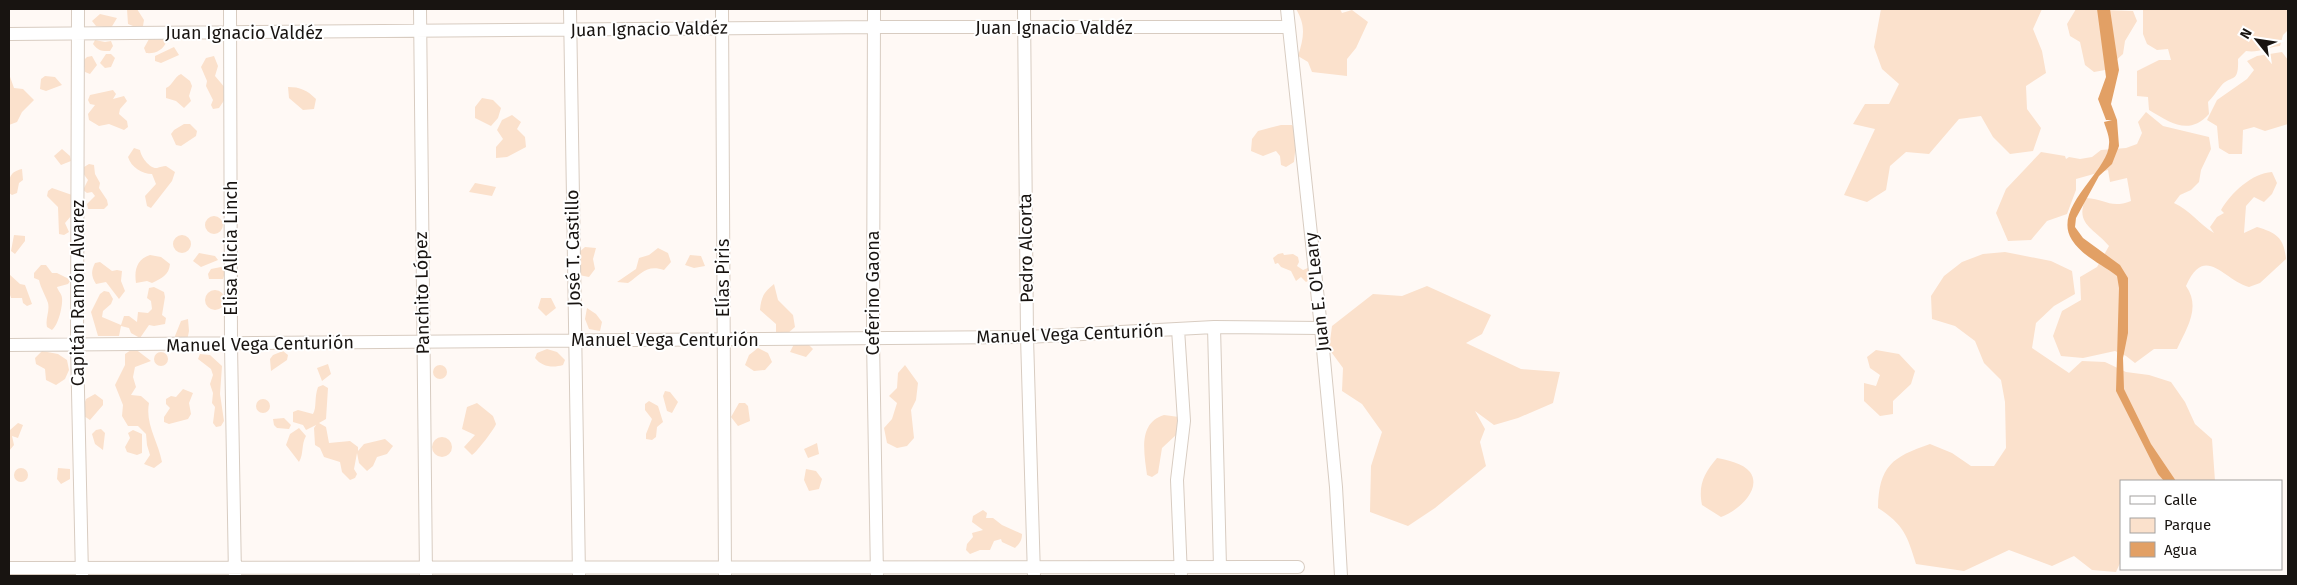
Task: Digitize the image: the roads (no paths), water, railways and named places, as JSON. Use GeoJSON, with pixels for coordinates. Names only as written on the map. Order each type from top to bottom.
{"type":"FeatureCollection","features":[{"type":"Feature","properties":{"kind":"street","name":"Capitán Ramón Alvarez"},"geometry":{"type":"LineString","coordinates":[[78,9],[77,344],[82,572]]}},
{"type":"Feature","properties":{"kind":"street","name":"Elisa Alicia Linch"},"geometry":{"type":"LineString","coordinates":[[230,9],[231,345],[236,572]]}},
{"type":"Feature","properties":{"kind":"street","name":"Panchito López"},"geometry":{"type":"LineString","coordinates":[[420,9],[426,572]]}},
{"type":"Feature","properties":{"kind":"street","name":"José T. Castillo"},"geometry":{"type":"LineString","coordinates":[[570,9],[579,572]]}},
{"type":"Feature","properties":{"kind":"street","name":"Elías Piris"},"geometry":{"type":"LineString","coordinates":[[722,9],[725,572]]}},
{"type":"Feature","properties":{"kind":"street","name":"Ceferino Gaona"},"geometry":{"type":"LineString","coordinates":[[874,9],[873,339],[877,572]]}},
{"type":"Feature","properties":{"kind":"street","name":"Pedro Alcorta"},"geometry":{"type":"LineString","coordinates":[[1024,9],[1027,338],[1034,572]]}},
{"type":"Feature","properties":{"kind":"street","name":"Juan E. O'Leary"},"geometry":{"type":"LineString","coordinates":[[1287,9],[1321,328],[1336,487],[1342,576]]}},
{"type":"Feature","properties":{"kind":"street","name":"Juan Ignacio Valdéz"},"geometry":{"type":"LineString","coordinates":[[9,34],[874,27],[1289,27]]}},
{"type":"Feature","properties":{"kind":"street","name":"Manuel Vega Centurión"},"geometry":{"type":"LineString","coordinates":[[9,345],[231,345],[1027,338],[1214,327],[1321,328]]}},
{"type":"Feature","properties":{"kind":"street"},"geometry":{"type":"LineString","coordinates":[[1214,327],[1220,567]]}},
{"type":"Feature","properties":{"kind":"street"},"geometry":{"type":"LineString","coordinates":[[1178,329],[1184,421],[1177,480],[1181,572]]}},
{"type":"Feature","properties":{"kind":"street"},"geometry":{"type":"LineString","coordinates":[[9,568],[82,572],[1181,572],[1220,567],[1298,567]]}},
{"type":"Feature","properties":{"kind":"water"},"geometry":{"type":"Polygon","coordinates":[[[2097,9],[2110,9],[2119,70],[2111,104],[2117,120],[2119,146],[2112,164],[2099,176],[2076,218],[2075,227],[2083,238],[2120,265],[2128,278],[2128,333],[2123,358],[2124,389],[2151,444],[2175,480],[2163,480],[2158,474],[2116,391],[2119,288],[2117,276],[2081,251],[2072,240],[2068,228],[2069,215],[2074,203],[2107,155],[2109,144],[2104,122],[2112,120],[2106,120],[2098,99],[2106,77],[2097,9]]]}}]}
